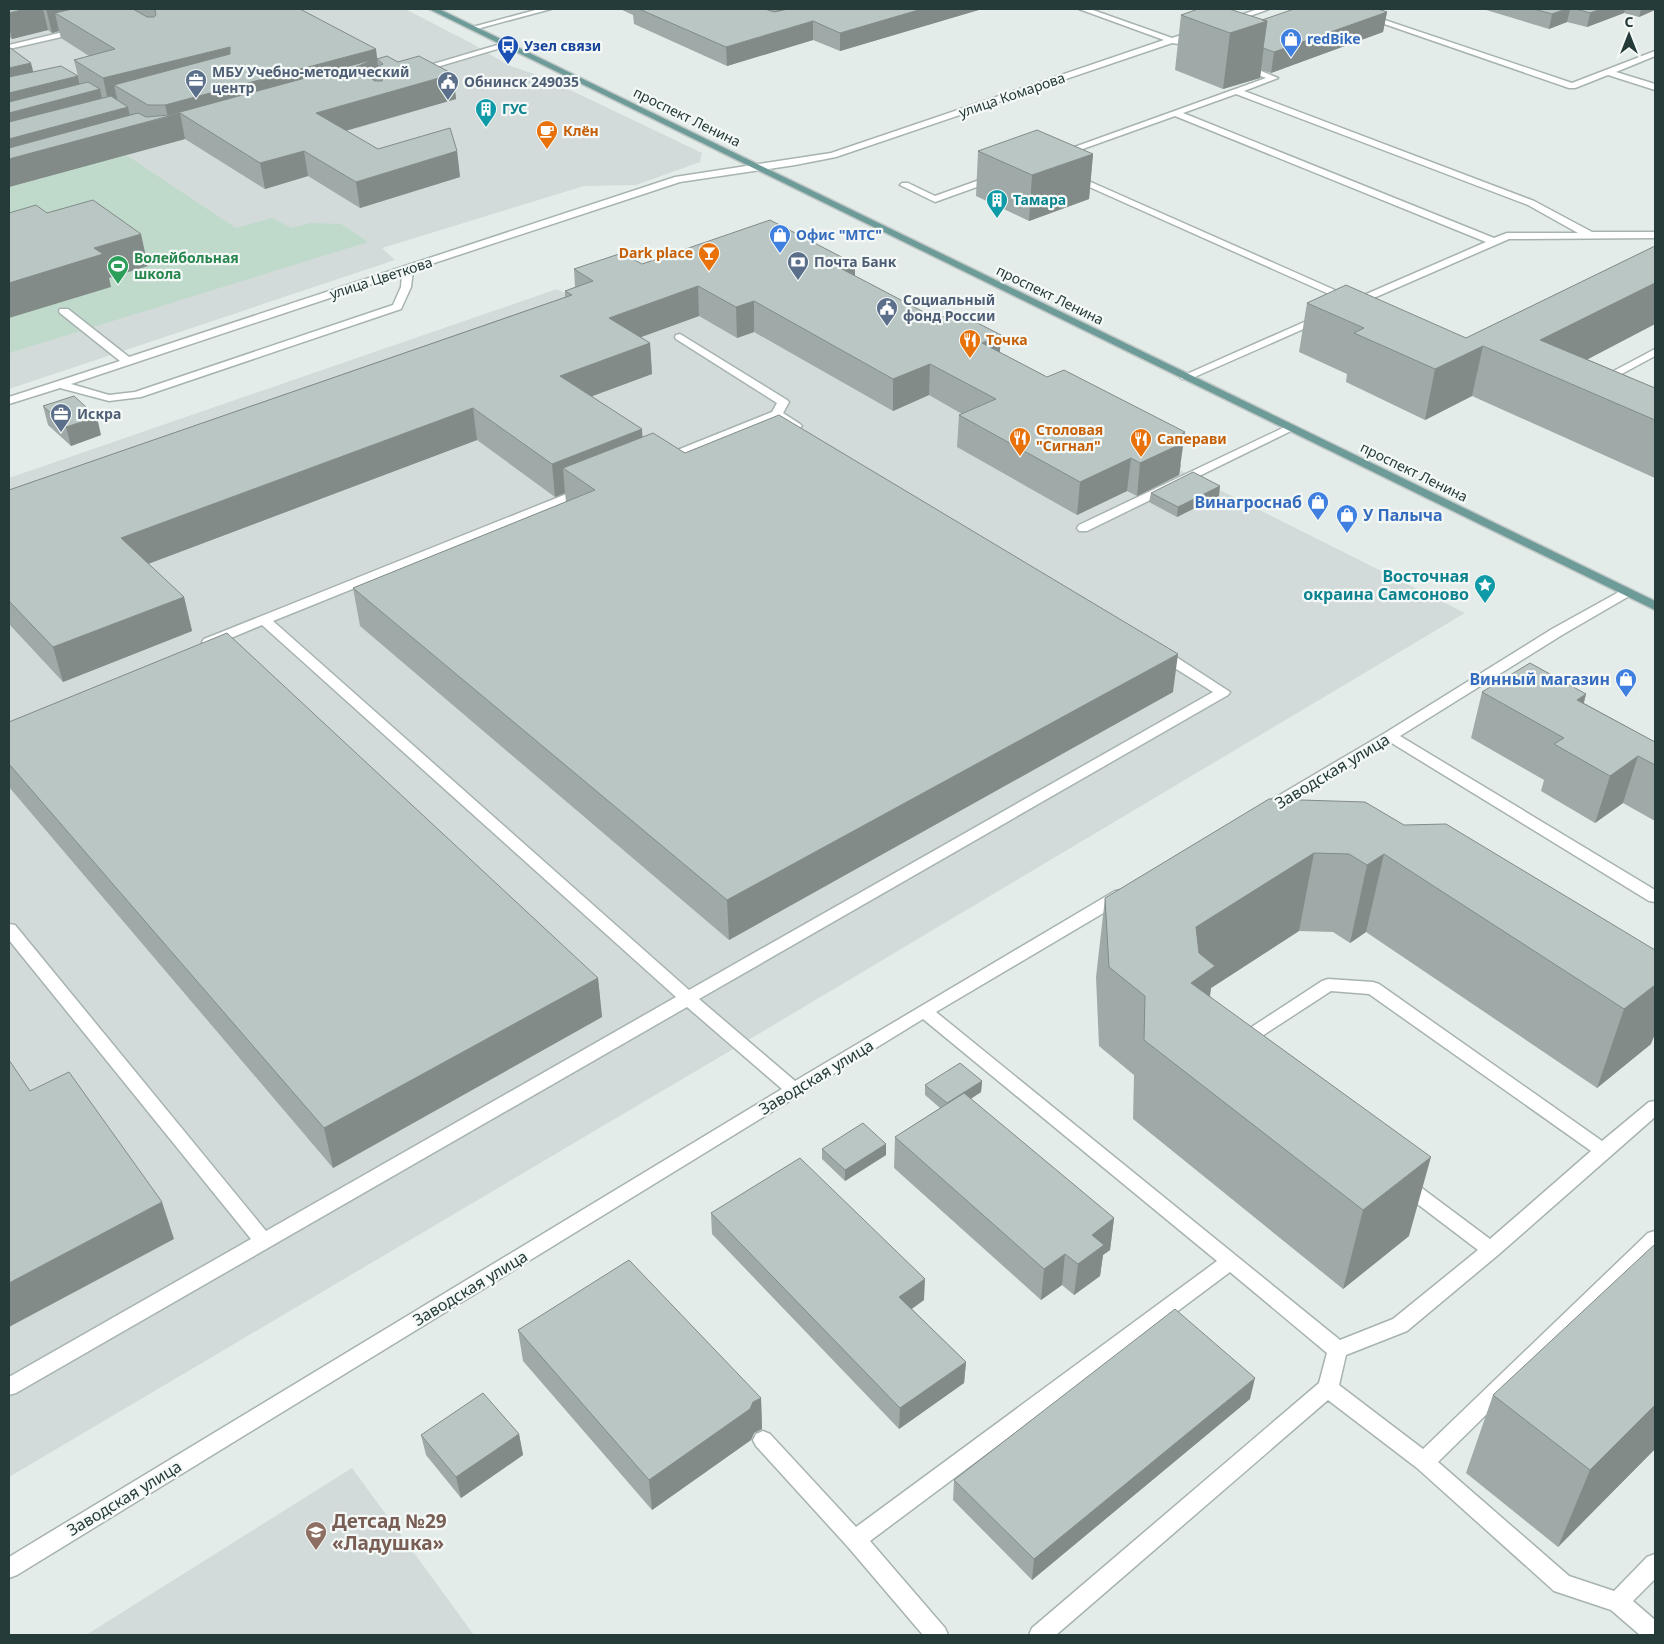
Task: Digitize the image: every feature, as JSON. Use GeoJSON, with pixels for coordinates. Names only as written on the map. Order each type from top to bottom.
{"type":"FeatureCollection","features":[{"type":"Feature","properties":{"kind":"main road","name":"проспект Ленина"},"geometry":{"type":"LineString","coordinates":[[433,9],[1655,606]]}},
{"type":"Feature","properties":{"kind":"street"},"geometry":{"type":"LineString","coordinates":[[473,28],[547,9]]}},
{"type":"Feature","properties":{"kind":"street"},"geometry":{"type":"LineString","coordinates":[[1083,9],[1190,46]]}},
{"type":"Feature","properties":{"kind":"street","name":"улица Комарова"},"geometry":{"type":"LineString","coordinates":[[755,167],[797,164],[833,155],[1265,9]]}},
{"type":"Feature","properties":{"kind":"street"},"geometry":{"type":"LineString","coordinates":[[1345,9],[1572,86],[1655,53]]}},
{"type":"Feature","properties":{"kind":"street"},"geometry":{"type":"LineString","coordinates":[[9,47],[93,26]]}},
{"type":"Feature","properties":{"kind":"street"},"geometry":{"type":"LineString","coordinates":[[405,74],[507,45]]}},
{"type":"Feature","properties":{"kind":"street"},"geometry":{"type":"LineString","coordinates":[[1055,156],[1274,78],[1232,62]]}},
{"type":"Feature","properties":{"kind":"street"},"geometry":{"type":"LineString","coordinates":[[1608,72],[1655,87]]}},
{"type":"Feature","properties":{"kind":"street"},"geometry":{"type":"LineString","coordinates":[[1235,91],[1531,203],[1590,235]]}},
{"type":"Feature","properties":{"kind":"street"},"geometry":{"type":"LineString","coordinates":[[1175,113],[1495,242]]}},
{"type":"Feature","properties":{"kind":"street","name":"улица Цветкова"},"geometry":{"type":"LineString","coordinates":[[9,401],[678,179],[755,167]]}},
{"type":"Feature","properties":{"kind":"street"},"geometry":{"type":"LineString","coordinates":[[905,185],[934,199],[1004,174]]}},
{"type":"Feature","properties":{"kind":"street"},"geometry":{"type":"LineString","coordinates":[[1065,174],[1356,303]]}},
{"type":"Feature","properties":{"kind":"street"},"geometry":{"type":"LineString","coordinates":[[1186,377],[1333,315],[1507,236],[1655,235]]}},
{"type":"Feature","properties":{"kind":"street"},"geometry":{"type":"LineString","coordinates":[[59,384],[109,398],[137,395],[397,307],[406,286],[408,269]]}},
{"type":"Feature","properties":{"kind":"street"},"geometry":{"type":"LineString","coordinates":[[64,312],[128,362]]}},
{"type":"Feature","properties":{"kind":"street"},"geometry":{"type":"LineString","coordinates":[[649,466],[777,414],[783,402],[680,337]]}},
{"type":"Feature","properties":{"kind":"street"},"geometry":{"type":"LineString","coordinates":[[1587,388],[1655,352]]}},
{"type":"Feature","properties":{"kind":"street"},"geometry":{"type":"LineString","coordinates":[[777,414],[810,435]]}},
{"type":"Feature","properties":{"kind":"street"},"geometry":{"type":"LineString","coordinates":[[1083,528],[1289,428]]}},
{"type":"Feature","properties":{"kind":"street"},"geometry":{"type":"LineString","coordinates":[[191,649],[594,488]]}},
{"type":"Feature","properties":{"kind":"street","name":"Заводская улица"},"geometry":{"type":"LineString","coordinates":[[1254,816],[1390,736],[1549,637],[1626,592]]}},
{"type":"Feature","properties":{"kind":"street"},"geometry":{"type":"LineString","coordinates":[[264,620],[794,1090]]}},
{"type":"Feature","properties":{"kind":"street"},"geometry":{"type":"LineString","coordinates":[[9,1387],[1223,692],[1147,645]]}},
{"type":"Feature","properties":{"kind":"street"},"geometry":{"type":"LineString","coordinates":[[1390,736],[1655,897]]}},
{"type":"Feature","properties":{"kind":"street","name":"Заводская улица"},"geometry":{"type":"LineString","coordinates":[[9,1568],[924,1011],[1136,886]]}},
{"type":"Feature","properties":{"kind":"street"},"geometry":{"type":"LineString","coordinates":[[9,929],[263,1242]]}},
{"type":"Feature","properties":{"kind":"street"},"geometry":{"type":"LineString","coordinates":[[1260,1068],[1253,1034],[1328,985],[1373,988],[1603,1151]]}},
{"type":"Feature","properties":{"kind":"street"},"geometry":{"type":"LineString","coordinates":[[924,1011],[1338,1350]]}},
{"type":"Feature","properties":{"kind":"street"},"geometry":{"type":"LineString","coordinates":[[1338,1350],[1400,1325],[1655,1107]]}},
{"type":"Feature","properties":{"kind":"street"},"geometry":{"type":"LineString","coordinates":[[1388,1172],[1490,1250]]}},
{"type":"Feature","properties":{"kind":"street"},"geometry":{"type":"LineString","coordinates":[[1424,1462],[1655,1238]]}},
{"type":"Feature","properties":{"kind":"street"},"geometry":{"type":"LineString","coordinates":[[855,1540],[1230,1262]]}},
{"type":"Feature","properties":{"kind":"street"},"geometry":{"type":"LineString","coordinates":[[1040,1635],[1328,1388],[1338,1350]]}},
{"type":"Feature","properties":{"kind":"street"},"geometry":{"type":"LineString","coordinates":[[1328,1388],[1424,1462],[1562,1584],[1618,1602],[1655,1634]]}},
{"type":"Feature","properties":{"kind":"street"},"geometry":{"type":"LineString","coordinates":[[763,1440],[855,1540],[937,1635]]}},
{"type":"Feature","properties":{"kind":"street"},"geometry":{"type":"LineString","coordinates":[[1618,1602],[1655,1564]]}},
{"type":"Feature","properties":{"kind":"shaded area"},"geometry":{"type":"Polygon","coordinates":[[[9,9],[405,9],[471,43],[508,65],[543,77],[702,153],[700,162],[636,185],[584,186],[382,248],[395,260],[9,389],[9,9]]]}},
{"type":"Feature","properties":{"kind":"shaded area"},"geometry":{"type":"Polygon","coordinates":[[[624,283],[1061,402],[1181,465],[1176,468],[1465,613],[740,1045],[9,1477],[9,478],[557,289],[576,299],[624,283]]]}},
{"type":"Feature","properties":{"kind":"shaded area","name":"Детсад №29 «Ладушка»"},"geometry":{"type":"Polygon","coordinates":[[[352,1468],[474,1635],[86,1635],[352,1468]]]}},
{"type":"Feature","properties":{"kind":"green space","name":"Волейбольная школа"},"geometry":{"type":"Polygon","coordinates":[[[126,155],[236,228],[272,218],[292,228],[310,223],[341,224],[368,242],[9,353],[9,187],[126,155]]]}},
{"type":"Feature","properties":{"kind":"building"},"geometry":{"type":"Polygon","coordinates":[[[9,9],[26,9],[9,13],[9,9]]]}},
{"type":"Feature","properties":{"kind":"building"},"geometry":{"type":"Polygon","coordinates":[[[72,9],[133,9],[147,17],[154,17],[156,15],[153,9],[300,9],[376,49],[165,105],[148,105],[114,85],[230,54],[230,47],[103,78],[74,60],[115,49],[55,13],[72,9]]]}},
{"type":"Feature","properties":{"kind":"building"},"geometry":{"type":"Polygon","coordinates":[[[639,9],[765,9],[774,12],[788,9],[922,9],[840,33],[813,21],[726,47],[639,9]]]}},
{"type":"Feature","properties":{"kind":"building"},"geometry":{"type":"Polygon","coordinates":[[[1198,9],[1229,9],[1267,21],[1230,33],[1181,15],[1198,9]]]}},
{"type":"Feature","properties":{"kind":"building"},"geometry":{"type":"Polygon","coordinates":[[[1294,9],[1378,9],[1387,12],[1274,52],[1263,48],[1267,21],[1262,20],[1294,9]]]}},
{"type":"Feature","properties":{"kind":"building"},"geometry":{"type":"Polygon","coordinates":[[[1534,9],[1566,9],[1552,14],[1534,9]]]}},
{"type":"Feature","properties":{"kind":"building"},"geometry":{"type":"Polygon","coordinates":[[[1576,9],[1601,9],[1590,13],[1576,9]]]}},
{"type":"Feature","properties":{"kind":"building"},"geometry":{"type":"Polygon","coordinates":[[[9,47],[31,63],[9,68],[9,47]]]}},
{"type":"Feature","properties":{"kind":"building"},"geometry":{"type":"Polygon","coordinates":[[[387,56],[398,62],[419,56],[453,74],[316,113],[378,149],[450,128],[457,151],[356,182],[304,151],[260,163],[180,113],[9,159],[9,148],[138,113],[146,117],[169,115],[375,59],[355,69],[375,81],[382,81],[382,74],[373,69],[383,64],[377,59],[387,56]]]}},
{"type":"Feature","properties":{"kind":"building"},"geometry":{"type":"Polygon","coordinates":[[[61,66],[78,76],[9,93],[9,77],[61,66]]]}},
{"type":"Feature","properties":{"kind":"building"},"geometry":{"type":"Polygon","coordinates":[[[88,82],[100,89],[9,113],[9,102],[88,82]]]}},
{"type":"Feature","properties":{"kind":"building"},"geometry":{"type":"Polygon","coordinates":[[[111,96],[128,107],[9,139],[9,122],[111,96]]]}},
{"type":"Feature","properties":{"kind":"building"},"geometry":{"type":"Polygon","coordinates":[[[1037,130],[1093,154],[1032,175],[978,151],[1037,130]]]}},
{"type":"Feature","properties":{"kind":"building"},"geometry":{"type":"Polygon","coordinates":[[[93,200],[141,234],[94,248],[103,254],[9,283],[9,213],[36,205],[47,213],[93,200]]]}},
{"type":"Feature","properties":{"kind":"building"},"geometry":{"type":"Polygon","coordinates":[[[770,220],[855,264],[842,269],[937,319],[956,312],[1001,335],[982,343],[1047,377],[1064,370],[1185,432],[1174,438],[1183,443],[1140,463],[1131,458],[1080,482],[959,415],[996,399],[930,364],[893,379],[754,301],[736,307],[698,286],[609,318],[650,343],[560,376],[642,429],[552,464],[473,408],[121,538],[184,597],[53,647],[9,601],[9,490],[572,295],[565,291],[593,281],[574,269],[622,253],[642,264],[770,220]]]}},
{"type":"Feature","properties":{"kind":"building"},"geometry":{"type":"Polygon","coordinates":[[[1655,246],[1655,283],[1540,340],[1655,388],[1655,420],[1483,346],[1435,369],[1354,333],[1364,328],[1307,303],[1346,285],[1466,338],[1655,246]]]}},
{"type":"Feature","properties":{"kind":"building"},"geometry":{"type":"Polygon","coordinates":[[[74,396],[97,417],[66,427],[43,406],[74,396]]]}},
{"type":"Feature","properties":{"kind":"building"},"geometry":{"type":"Polygon","coordinates":[[[779,415],[1178,654],[727,900],[353,588],[595,490],[563,468],[653,433],[685,453],[779,415]]]}},
{"type":"Feature","properties":{"kind":"building"},"geometry":{"type":"Polygon","coordinates":[[[1193,472],[1220,486],[1178,507],[1151,493],[1193,472]]]}},
{"type":"Feature","properties":{"kind":"building"},"geometry":{"type":"Polygon","coordinates":[[[227,633],[598,978],[324,1128],[9,764],[9,722],[227,633]]]}},
{"type":"Feature","properties":{"kind":"building"},"geometry":{"type":"Polygon","coordinates":[[[1530,663],[1586,694],[1577,700],[1655,742],[1655,765],[1638,756],[1610,776],[1554,744],[1564,738],[1482,692],[1530,663]]]}},
{"type":"Feature","properties":{"kind":"building"},"geometry":{"type":"Polygon","coordinates":[[[1269,799],[1365,802],[1404,825],[1446,824],[1655,950],[1655,985],[1624,1009],[1384,854],[1367,865],[1349,854],[1314,853],[1196,927],[1199,953],[1215,966],[1191,983],[1431,1157],[1363,1210],[1144,1040],[1145,996],[1109,967],[1105,898],[1269,799]]]}},
{"type":"Feature","properties":{"kind":"building"},"geometry":{"type":"Polygon","coordinates":[[[9,1060],[30,1091],[69,1072],[162,1202],[9,1283],[9,1060]]]}},
{"type":"Feature","properties":{"kind":"building"},"geometry":{"type":"Polygon","coordinates":[[[960,1063],[982,1081],[947,1103],[925,1085],[960,1063]]]}},
{"type":"Feature","properties":{"kind":"building"},"geometry":{"type":"Polygon","coordinates":[[[964,1093],[1114,1218],[1092,1235],[1104,1245],[1078,1264],[1065,1254],[1044,1269],[895,1137],[964,1093]]]}},
{"type":"Feature","properties":{"kind":"building"},"geometry":{"type":"Polygon","coordinates":[[[863,1123],[886,1144],[845,1170],[822,1149],[863,1123]]]}},
{"type":"Feature","properties":{"kind":"building"},"geometry":{"type":"Polygon","coordinates":[[[800,1158],[925,1279],[899,1297],[966,1362],[900,1408],[711,1213],[800,1158]]]}},
{"type":"Feature","properties":{"kind":"building"},"geometry":{"type":"Polygon","coordinates":[[[1655,1244],[1655,1405],[1590,1470],[1493,1395],[1655,1244]]]}},
{"type":"Feature","properties":{"kind":"building"},"geometry":{"type":"Polygon","coordinates":[[[629,1260],[761,1398],[753,1402],[750,1409],[649,1480],[518,1330],[629,1260]]]}},
{"type":"Feature","properties":{"kind":"building"},"geometry":{"type":"Polygon","coordinates":[[[1175,1309],[1255,1378],[1034,1559],[954,1480],[1175,1309]]]}},
{"type":"Feature","properties":{"kind":"building"},"geometry":{"type":"Polygon","coordinates":[[[483,1393],[519,1434],[456,1477],[421,1435],[483,1393]]]}},
{"type":"Feature","properties":{"kind":"place","name":"redBike"},"geometry":{"type":"Point","coordinates":[1291,58]}},
{"type":"Feature","properties":{"kind":"place","name":"Узел связи"},"geometry":{"type":"Point","coordinates":[508,65]}},
{"type":"Feature","properties":{"kind":"place","name":"МБУ Учебно-методический центр"},"geometry":{"type":"Point","coordinates":[196,99]}},
{"type":"Feature","properties":{"kind":"place","name":"Обнинск 249035"},"geometry":{"type":"Point","coordinates":[448,101]}},
{"type":"Feature","properties":{"kind":"place","name":"ГУС"},"geometry":{"type":"Point","coordinates":[486,128]}},
{"type":"Feature","properties":{"kind":"place","name":"Клён"},"geometry":{"type":"Point","coordinates":[547,150]}},
{"type":"Feature","properties":{"kind":"place","name":"Тамара"},"geometry":{"type":"Point","coordinates":[997,219]}},
{"type":"Feature","properties":{"kind":"place","name":"Офис \"МТС\""},"geometry":{"type":"Point","coordinates":[780,254]}},
{"type":"Feature","properties":{"kind":"place","name":"Dark place"},"geometry":{"type":"Point","coordinates":[709,272]}},
{"type":"Feature","properties":{"kind":"place","name":"Почта Банк"},"geometry":{"type":"Point","coordinates":[798,281]}},
{"type":"Feature","properties":{"kind":"place","name":"Волейбольная школа"},"geometry":{"type":"Point","coordinates":[118,285]}},
{"type":"Feature","properties":{"kind":"place","name":"Социальный фонд России"},"geometry":{"type":"Point","coordinates":[887,327]}},
{"type":"Feature","properties":{"kind":"place","name":"Точка"},"geometry":{"type":"Point","coordinates":[970,359]}},
{"type":"Feature","properties":{"kind":"place","name":"Искра"},"geometry":{"type":"Point","coordinates":[61,433]}},
{"type":"Feature","properties":{"kind":"place","name":"Столовая \"Сигнал\""},"geometry":{"type":"Point","coordinates":[1020,457]}},
{"type":"Feature","properties":{"kind":"place","name":"Саперави"},"geometry":{"type":"Point","coordinates":[1141,458]}},
{"type":"Feature","properties":{"kind":"place","name":"Винагроснаб"},"geometry":{"type":"Point","coordinates":[1318,521]}},
{"type":"Feature","properties":{"kind":"place","name":"У Палыча"},"geometry":{"type":"Point","coordinates":[1347,534]}},
{"type":"Feature","properties":{"kind":"place","name":"Восточная окраина Самсоново"},"geometry":{"type":"Point","coordinates":[1485,604]}},
{"type":"Feature","properties":{"kind":"place","name":"Винный магазин"},"geometry":{"type":"Point","coordinates":[1626,698]}},
{"type":"Feature","properties":{"kind":"place","name":"Детсад №29 «Ладушка»"},"geometry":{"type":"Point","coordinates":[316,1551]}}]}
